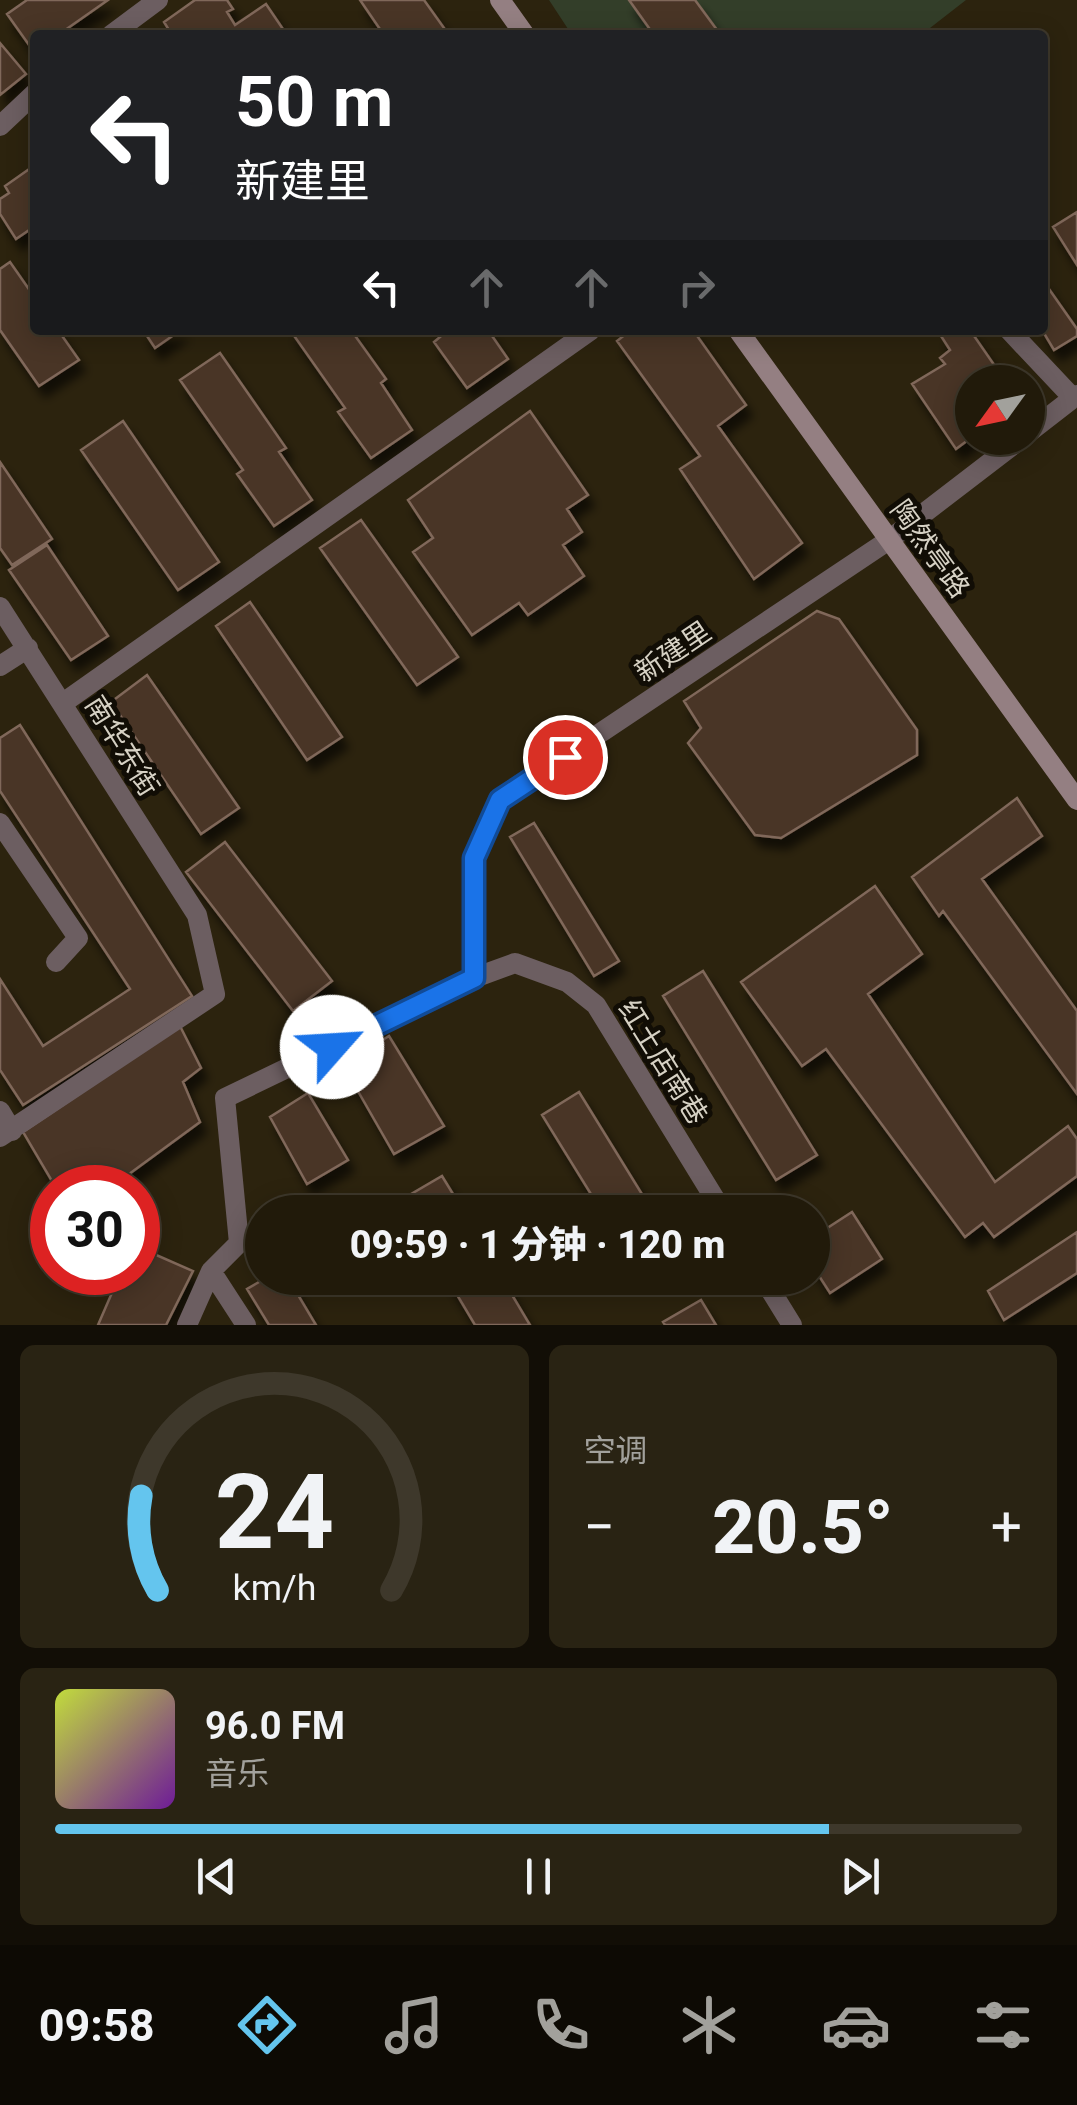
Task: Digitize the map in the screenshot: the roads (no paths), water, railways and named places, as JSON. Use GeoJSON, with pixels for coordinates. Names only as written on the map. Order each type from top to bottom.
{"type":"FeatureCollection","features":[{"type":"Feature","properties":{"kind":"main road"},"geometry":{"type":"LineString","coordinates":[[500,0],[521,30]]}},
{"type":"Feature","properties":{"kind":"main road","name":"陶然亭路"},"geometry":{"type":"LineString","coordinates":[[742,335],[1077,800]]}},
{"type":"Feature","properties":{"kind":"street"},"geometry":{"type":"LineString","coordinates":[[118,30],[158,0]]}},
{"type":"Feature","properties":{"kind":"street"},"geometry":{"type":"LineString","coordinates":[[0,126],[30,98]]}},
{"type":"Feature","properties":{"kind":"street"},"geometry":{"type":"LineString","coordinates":[[62,703],[584,335]]}},
{"type":"Feature","properties":{"kind":"street"},"geometry":{"type":"LineString","coordinates":[[1014,335],[1075,396]]}},
{"type":"Feature","properties":{"kind":"street","name":"新建里"},"geometry":{"type":"LineString","coordinates":[[1045,419],[1075,396]]}},
{"type":"Feature","properties":{"kind":"street","name":"新建里"},"geometry":{"type":"LineString","coordinates":[[474,978],[474,858],[500,800],[890,540],[999,455]]}},
{"type":"Feature","properties":{"kind":"street","name":"南华东街"},"geometry":{"type":"LineString","coordinates":[[0,607],[196,915],[215,994],[6,1134]]}},
{"type":"Feature","properties":{"kind":"street"},"geometry":{"type":"LineString","coordinates":[[0,666],[28,648]]}},
{"type":"Feature","properties":{"kind":"street"},"geometry":{"type":"LineString","coordinates":[[0,823],[78,938],[56,962]]}},
{"type":"Feature","properties":{"kind":"street","name":"红土店南巷"},"geometry":{"type":"LineString","coordinates":[[211,1271],[238,1243],[224,1098],[474,978],[514,963],[567,982],[596,1005],[713,1195]]}},
{"type":"Feature","properties":{"kind":"street"},"geometry":{"type":"LineString","coordinates":[[0,1111],[6,1134]]}},
{"type":"Feature","properties":{"kind":"street"},"geometry":{"type":"LineString","coordinates":[[187,1325],[211,1271]]}},
{"type":"Feature","properties":{"kind":"street"},"geometry":{"type":"LineString","coordinates":[[211,1271],[246,1325]]}},
{"type":"Feature","properties":{"kind":"street"},"geometry":{"type":"LineString","coordinates":[[773,1295],[792,1325]]}}]}
